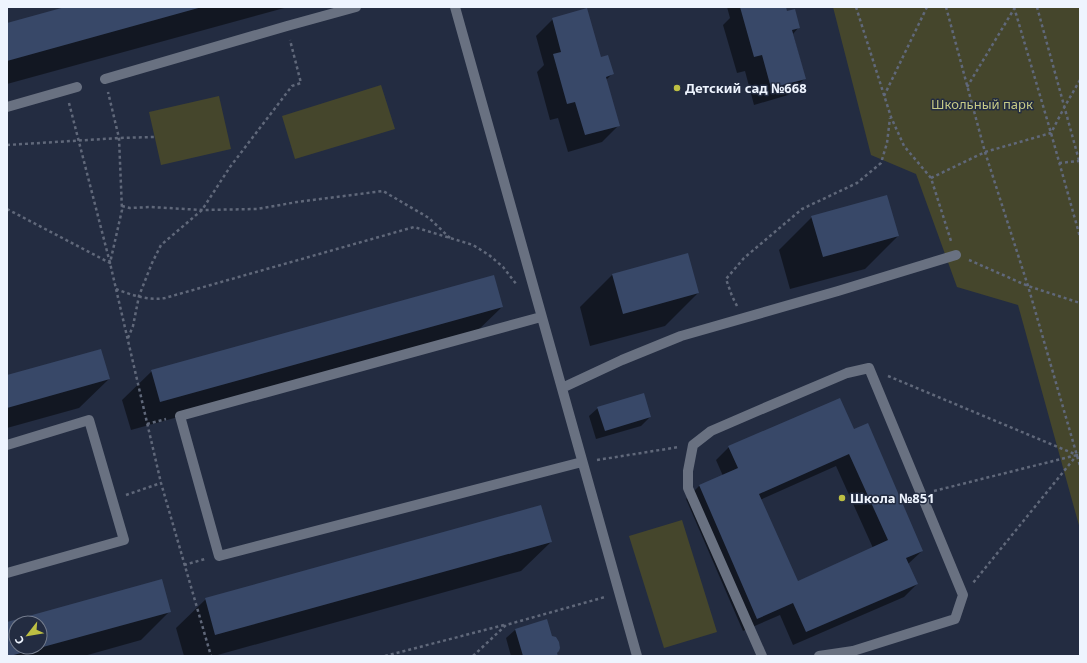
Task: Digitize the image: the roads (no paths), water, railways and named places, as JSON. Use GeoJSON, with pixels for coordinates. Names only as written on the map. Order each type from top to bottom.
{"type":"FeatureCollection","features":[{"type":"Feature","properties":{"kind":"lane"},"geometry":{"type":"LineString","coordinates":[[105,79],[356,7]]}},
{"type":"Feature","properties":{"kind":"lane"},"geometry":{"type":"LineString","coordinates":[[455,7],[637,656]]}},
{"type":"Feature","properties":{"kind":"lane"},"geometry":{"type":"LineString","coordinates":[[7,107],[78,87]]}},
{"type":"Feature","properties":{"kind":"lane"},"geometry":{"type":"LineString","coordinates":[[562,388],[622,360],[681,336],[956,255]]}},
{"type":"Feature","properties":{"kind":"lane"},"geometry":{"type":"LineString","coordinates":[[541,317],[180,416],[219,556],[582,462]]}},
{"type":"Feature","properties":{"kind":"lane"},"geometry":{"type":"LineString","coordinates":[[762,656],[688,488],[688,471],[693,445],[711,431],[847,373],[869,368],[963,595],[955,619],[853,651],[819,656]]}},
{"type":"Feature","properties":{"kind":"lane"},"geometry":{"type":"LineString","coordinates":[[7,445],[89,420],[124,540],[7,573]]}},
{"type":"Feature","properties":{"kind":"place","name":"Детский сад №668"},"geometry":{"type":"Point","coordinates":[677,88]}},
{"type":"Feature","properties":{"kind":"place","name":"Школа №851"},"geometry":{"type":"Point","coordinates":[842,498]}},
{"type":"Feature","properties":{"kind":"park label","name":"Школьный парк"},"geometry":{"type":"Point","coordinates":[982,104]}}]}
